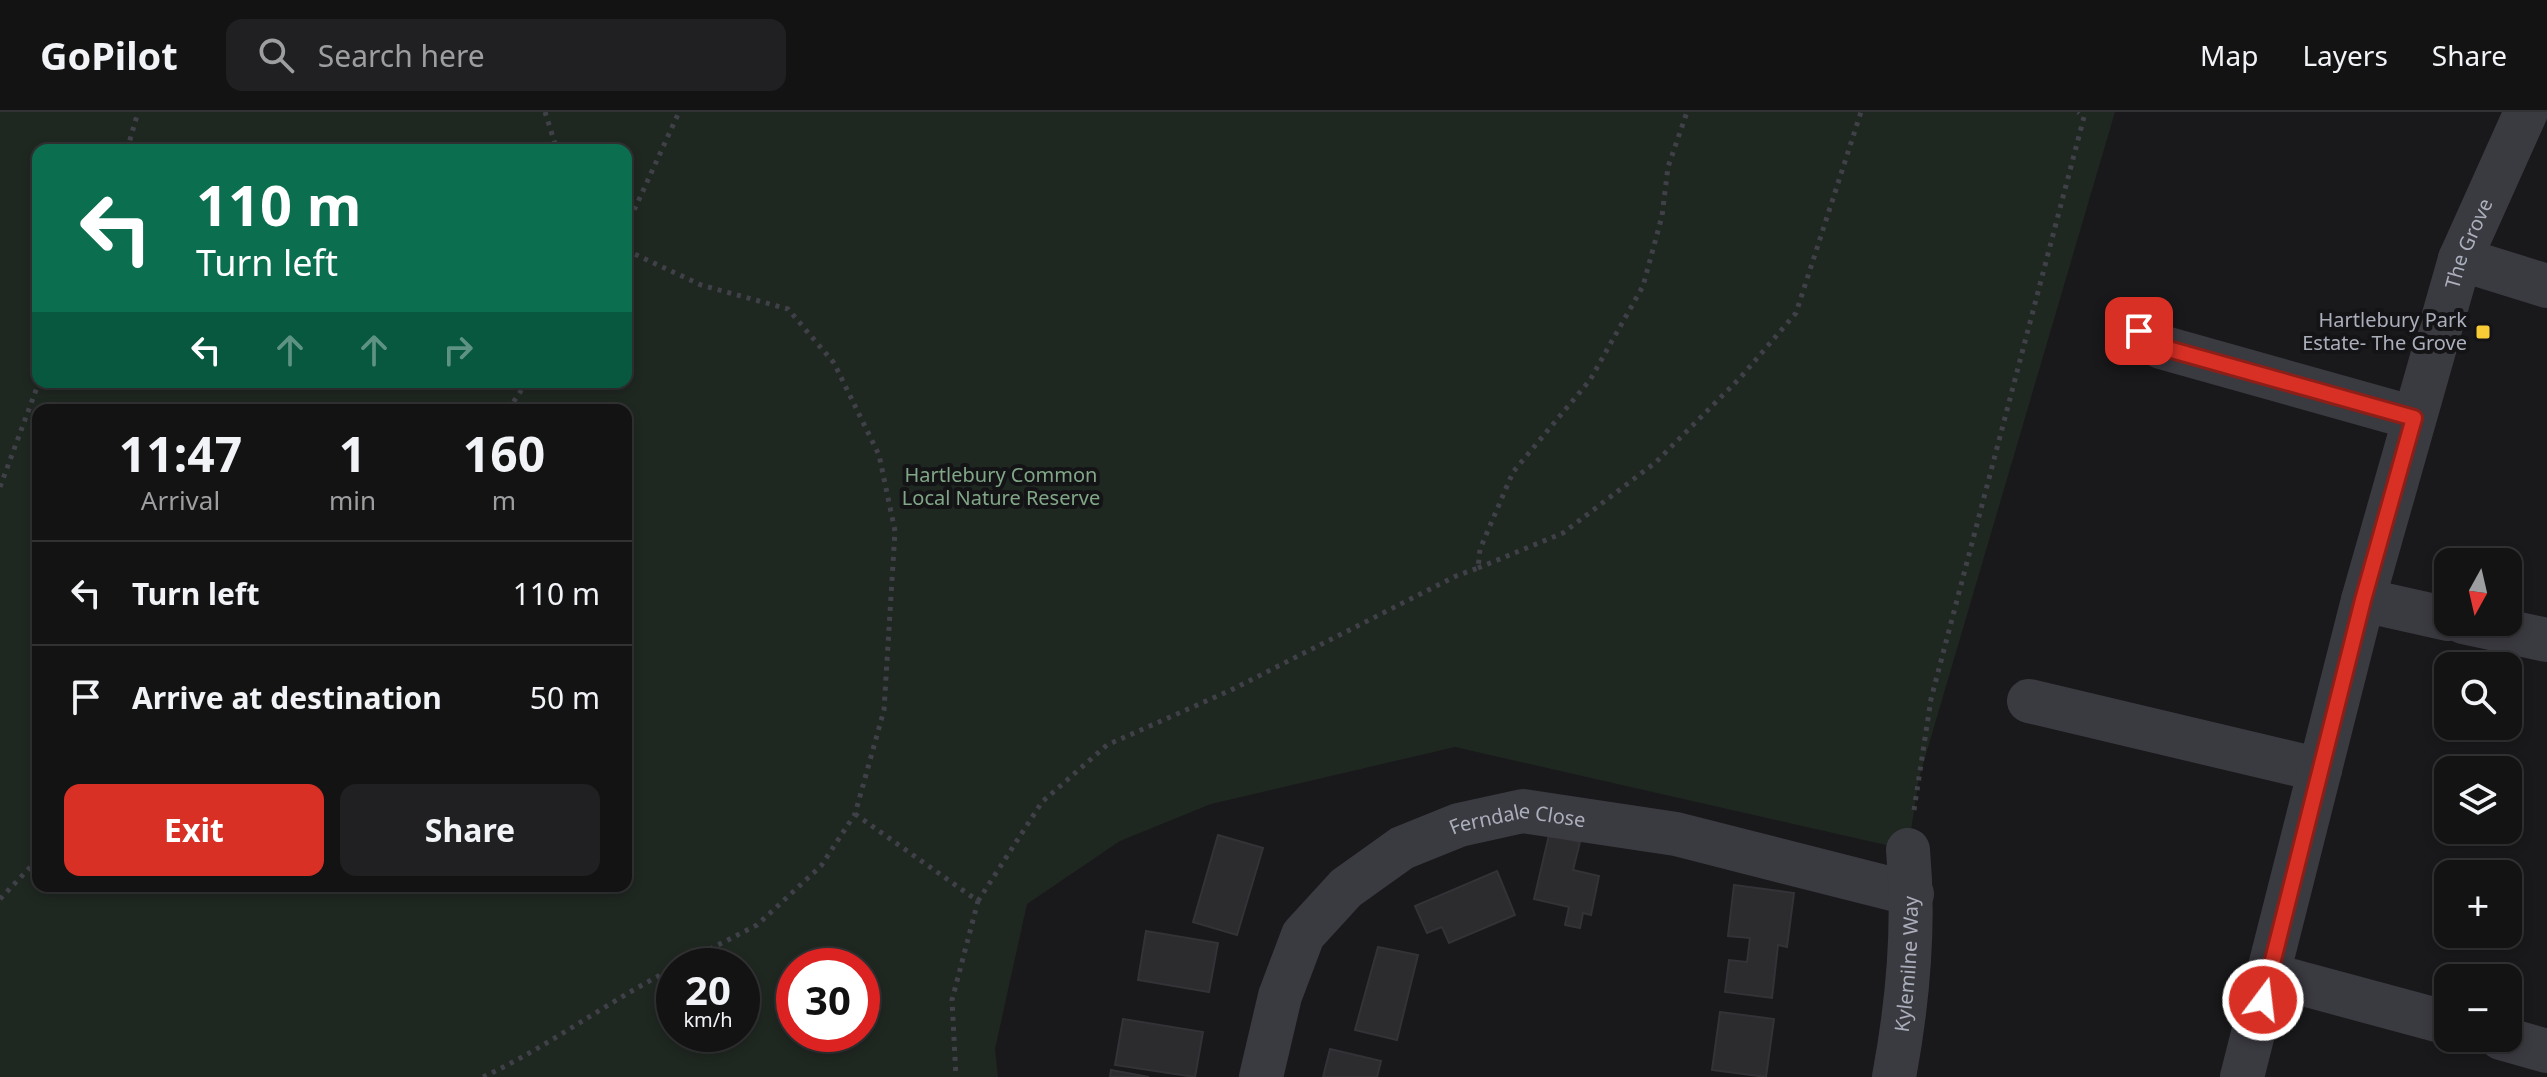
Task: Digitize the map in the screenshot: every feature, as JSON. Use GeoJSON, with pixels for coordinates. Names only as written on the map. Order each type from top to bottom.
{"type":"FeatureCollection","features":[{"type":"Feature","properties":{"kind":"street","name":"The Grove"},"geometry":{"type":"LineString","coordinates":[[2242,1077],[2363,600],[2414,418],[2460,259],[2516,115]]}},
{"type":"Feature","properties":{"kind":"street"},"geometry":{"type":"LineString","coordinates":[[2460,259],[2547,286]]}},
{"type":"Feature","properties":{"kind":"street"},"geometry":{"type":"LineString","coordinates":[[2139,331],[2161,347],[2414,418]]}},
{"type":"Feature","properties":{"kind":"street"},"geometry":{"type":"LineString","coordinates":[[2363,600],[2434,616]]}},
{"type":"Feature","properties":{"kind":"street"},"geometry":{"type":"LineString","coordinates":[[2522,635],[2547,640]]}},
{"type":"Feature","properties":{"kind":"street"},"geometry":{"type":"LineString","coordinates":[[2029,701],[2320,770]]}},
{"type":"Feature","properties":{"kind":"street","name":"Ferndale Close"},"geometry":{"type":"LineString","coordinates":[[1261,1077],[1280,996],[1303,935],[1346,888],[1402,848],[1459,825],[1523,811],[1676,834],[1912,894]]}},
{"type":"Feature","properties":{"kind":"street","name":"Kylemilne Way"},"geometry":{"type":"LineString","coordinates":[[1894,1077],[1906,1013],[1912,894],[1908,850]]}},
{"type":"Feature","properties":{"kind":"street"},"geometry":{"type":"LineString","coordinates":[[2270,975],[2434,1019]]}},
{"type":"Feature","properties":{"kind":"street"},"geometry":{"type":"LineString","coordinates":[[2522,1044],[2547,1051]]}},
{"type":"Feature","properties":{"kind":"path"},"geometry":{"type":"LineString","coordinates":[[129,144],[138,112]]}},
{"type":"Feature","properties":{"kind":"path"},"geometry":{"type":"LineString","coordinates":[[545,112],[555,144]]}},
{"type":"Feature","properties":{"kind":"path"},"geometry":{"type":"LineString","coordinates":[[632,215],[679,112]]}},
{"type":"Feature","properties":{"kind":"path"},"geometry":{"type":"LineString","coordinates":[[1478,568],[1480,549],[1513,472],[1590,380],[1643,286],[1662,216],[1668,167],[1687,112]]}},
{"type":"Feature","properties":{"kind":"path"},"geometry":{"type":"LineString","coordinates":[[956,1077],[952,1000],[978,901],[1042,802],[1107,745],[1231,690],[1456,576],[1563,533],[1656,462],[1740,378],[1796,313],[1861,112]]}},
{"type":"Feature","properties":{"kind":"path"},"geometry":{"type":"LineString","coordinates":[[1908,850],[1931,699],[2084,117],[2078,112]]}},
{"type":"Feature","properties":{"kind":"path"},"geometry":{"type":"LineString","coordinates":[[632,253],[701,285],[788,309],[834,363],[879,455],[895,531],[884,710],[855,814],[821,866],[757,925],[713,948]]}},
{"type":"Feature","properties":{"kind":"path"},"geometry":{"type":"LineString","coordinates":[[0,487],[37,388]]}},
{"type":"Feature","properties":{"kind":"path"},"geometry":{"type":"LineString","coordinates":[[855,814],[978,901]]}},
{"type":"Feature","properties":{"kind":"path"},"geometry":{"type":"LineString","coordinates":[[0,899],[32,865]]}},
{"type":"Feature","properties":{"kind":"path"},"geometry":{"type":"LineString","coordinates":[[483,1077],[521,1060],[656,977]]}},
{"type":"Feature","properties":{"kind":"green space","name":"Hartlebury Common Local Nature Reserve"},"geometry":{"type":"Polygon","coordinates":[[[0,112],[2115,112],[1919,778],[1908,850],[1455,747],[1211,804],[1120,841],[1027,904],[995,1049],[998,1077],[0,1077],[0,112]]]}},
{"type":"Feature","properties":{"kind":"building"},"geometry":{"type":"Polygon","coordinates":[[[1218,835],[1263,848],[1237,935],[1193,922],[1218,835]]]}},
{"type":"Feature","properties":{"kind":"building"},"geometry":{"type":"Polygon","coordinates":[[[1549,835],[1580,842],[1573,870],[1599,876],[1591,915],[1583,913],[1580,928],[1565,925],[1569,907],[1534,899],[1549,835]]]}},
{"type":"Feature","properties":{"kind":"building"},"geometry":{"type":"Polygon","coordinates":[[[1497,871],[1515,915],[1449,943],[1442,927],[1427,933],[1415,906],[1497,871]]]}},
{"type":"Feature","properties":{"kind":"building"},"geometry":{"type":"Polygon","coordinates":[[[1734,885],[1794,893],[1787,947],[1778,945],[1772,998],[1725,992],[1729,960],[1747,962],[1750,938],[1728,936],[1734,885]]]}},
{"type":"Feature","properties":{"kind":"building"},"geometry":{"type":"Polygon","coordinates":[[[1146,931],[1218,943],[1209,992],[1138,980],[1146,931]]]}},
{"type":"Feature","properties":{"kind":"building"},"geometry":{"type":"Polygon","coordinates":[[[1378,947],[1418,955],[1397,1040],[1355,1030],[1378,947]]]}},
{"type":"Feature","properties":{"kind":"building"},"geometry":{"type":"Polygon","coordinates":[[[1720,1012],[1774,1019],[1766,1077],[1712,1070],[1720,1012]]]}},
{"type":"Feature","properties":{"kind":"building"},"geometry":{"type":"Polygon","coordinates":[[[1123,1019],[1203,1032],[1195,1077],[1115,1065],[1123,1019]]]}},
{"type":"Feature","properties":{"kind":"building"},"geometry":{"type":"Polygon","coordinates":[[[1330,1049],[1381,1061],[1377,1077],[1323,1077],[1330,1049]]]}},
{"type":"Feature","properties":{"kind":"building"},"geometry":{"type":"Polygon","coordinates":[[[1111,1070],[1149,1077],[1110,1077],[1111,1070]]]}},
{"type":"Feature","properties":{"kind":"place","name":"Hartlebury Park Estate- The Grove"},"geometry":{"type":"Point","coordinates":[2483,332]}},
{"type":"Feature","properties":{"kind":"route"},"geometry":{"type":"LineString","coordinates":[[2139,331],[2161,347],[2414,418],[2363,600],[2263,1000]]}}]}
